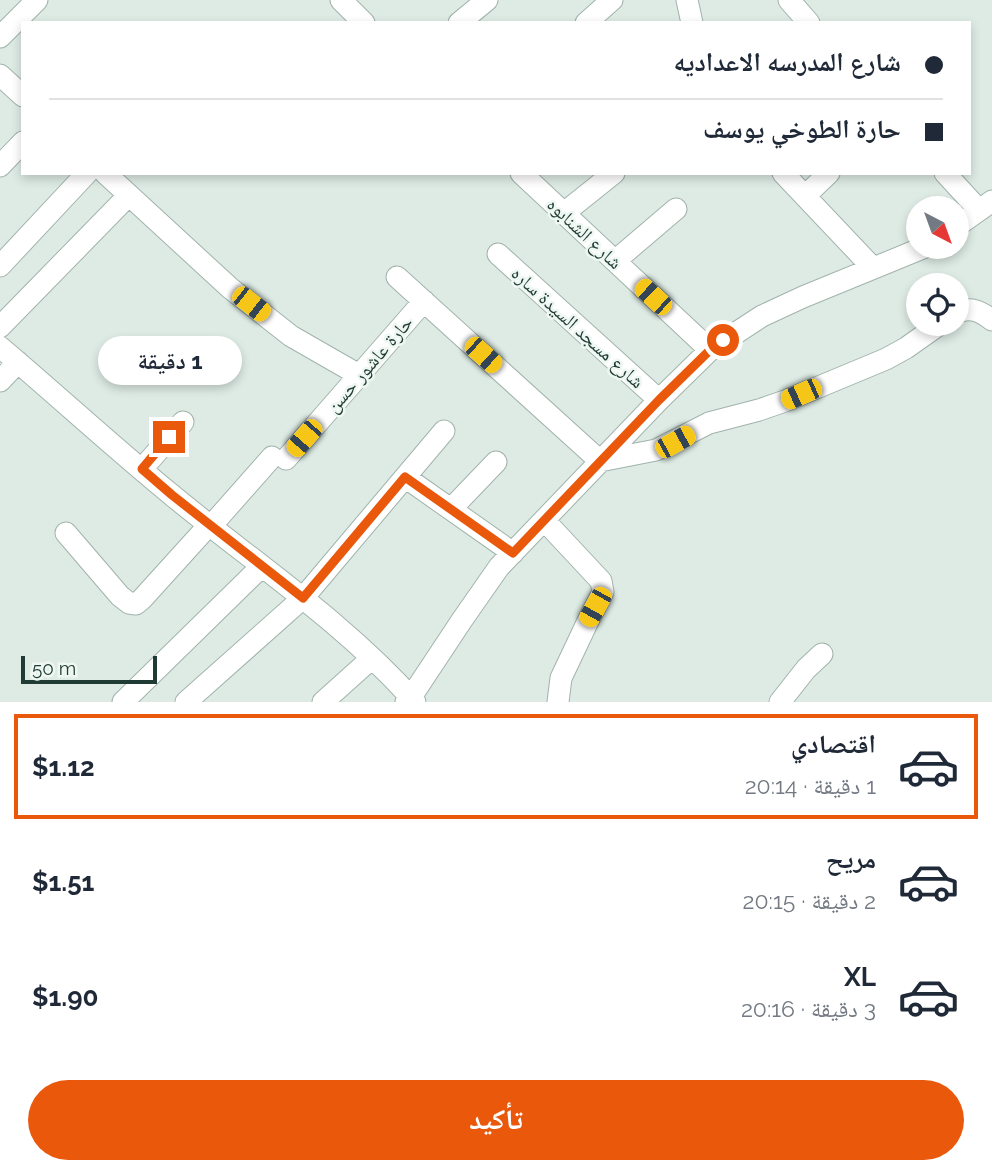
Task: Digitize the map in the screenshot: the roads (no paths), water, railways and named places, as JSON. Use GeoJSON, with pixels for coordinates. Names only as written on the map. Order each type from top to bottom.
{"type":"FeatureCollection","features":[{"type":"Feature","properties":{"kind":"street"},"geometry":{"type":"LineString","coordinates":[[0,37],[37,0]]}},
{"type":"Feature","properties":{"kind":"street"},"geometry":{"type":"LineString","coordinates":[[341,0],[361,21]]}},
{"type":"Feature","properties":{"kind":"street"},"geometry":{"type":"LineString","coordinates":[[461,21],[487,0]]}},
{"type":"Feature","properties":{"kind":"street"},"geometry":{"type":"LineString","coordinates":[[588,21],[612,0]]}},
{"type":"Feature","properties":{"kind":"street"},"geometry":{"type":"LineString","coordinates":[[789,0],[807,21]]}},
{"type":"Feature","properties":{"kind":"street"},"geometry":{"type":"LineString","coordinates":[[0,75],[21,94]]}},
{"type":"Feature","properties":{"kind":"street"},"geometry":{"type":"LineString","coordinates":[[0,166],[21,144]]}},
{"type":"Feature","properties":{"kind":"street"},"geometry":{"type":"LineString","coordinates":[[0,266],[85,175]]}},
{"type":"Feature","properties":{"kind":"street"},"geometry":{"type":"LineString","coordinates":[[107,175],[230,288],[291,335],[359,376]]}},
{"type":"Feature","properties":{"kind":"street","name":"شارع الشنابوه"},"geometry":{"type":"LineString","coordinates":[[523,175],[710,350]]}},
{"type":"Feature","properties":{"kind":"street"},"geometry":{"type":"LineString","coordinates":[[564,213],[612,175]]}},
{"type":"Feature","properties":{"kind":"street"},"geometry":{"type":"LineString","coordinates":[[785,175],[873,268]]}},
{"type":"Feature","properties":{"kind":"street"},"geometry":{"type":"LineString","coordinates":[[805,196],[827,175]]}},
{"type":"Feature","properties":{"kind":"street"},"geometry":{"type":"LineString","coordinates":[[947,175],[985,206],[970,217]]}},
{"type":"Feature","properties":{"kind":"street"},"geometry":{"type":"LineString","coordinates":[[0,327],[129,195]]}},
{"type":"Feature","properties":{"kind":"street"},"geometry":{"type":"LineString","coordinates":[[615,261],[676,209]]}},
{"type":"Feature","properties":{"kind":"street","name":"شارع مسجد السيدة ساره"},"geometry":{"type":"LineString","coordinates":[[498,254],[659,400]]}},
{"type":"Feature","properties":{"kind":"street"},"geometry":{"type":"LineString","coordinates":[[0,347],[142,469],[303,598],[372,658],[411,700],[499,567],[710,350],[762,316],[803,296],[906,255]]}},
{"type":"Feature","properties":{"kind":"street"},"geometry":{"type":"LineString","coordinates":[[397,277],[600,461]]}},
{"type":"Feature","properties":{"kind":"street","name":"حارة عاشور حسن"},"geometry":{"type":"LineString","coordinates":[[66,533],[120,596],[129,603],[136,604],[210,525],[359,376],[424,301]]}},
{"type":"Feature","properties":{"kind":"street"},"geometry":{"type":"LineString","coordinates":[[969,310],[980,311],[992,320]]}},
{"type":"Feature","properties":{"kind":"street"},"geometry":{"type":"LineString","coordinates":[[600,461],[656,450],[709,423],[785,401],[886,359],[922,336]]}},
{"type":"Feature","properties":{"kind":"street"},"geometry":{"type":"LineString","coordinates":[[0,380],[18,362]]}},
{"type":"Feature","properties":{"kind":"street"},"geometry":{"type":"LineString","coordinates":[[142,469],[183,422]]}},
{"type":"Feature","properties":{"kind":"street"},"geometry":{"type":"LineString","coordinates":[[186,702],[303,598],[444,431]]}},
{"type":"Feature","properties":{"kind":"street"},"geometry":{"type":"LineString","coordinates":[[451,509],[496,462]]}},
{"type":"Feature","properties":{"kind":"street"},"geometry":{"type":"LineString","coordinates":[[405,477],[513,553]]}},
{"type":"Feature","properties":{"kind":"street"},"geometry":{"type":"LineString","coordinates":[[544,520],[601,582],[603,592],[561,678],[558,702]]}},
{"type":"Feature","properties":{"kind":"street"},"geometry":{"type":"LineString","coordinates":[[123,702],[262,566]]}},
{"type":"Feature","properties":{"kind":"street"},"geometry":{"type":"LineString","coordinates":[[780,702],[822,654]]}},
{"type":"Feature","properties":{"kind":"street"},"geometry":{"type":"LineString","coordinates":[[324,702],[372,658]]}}]}
